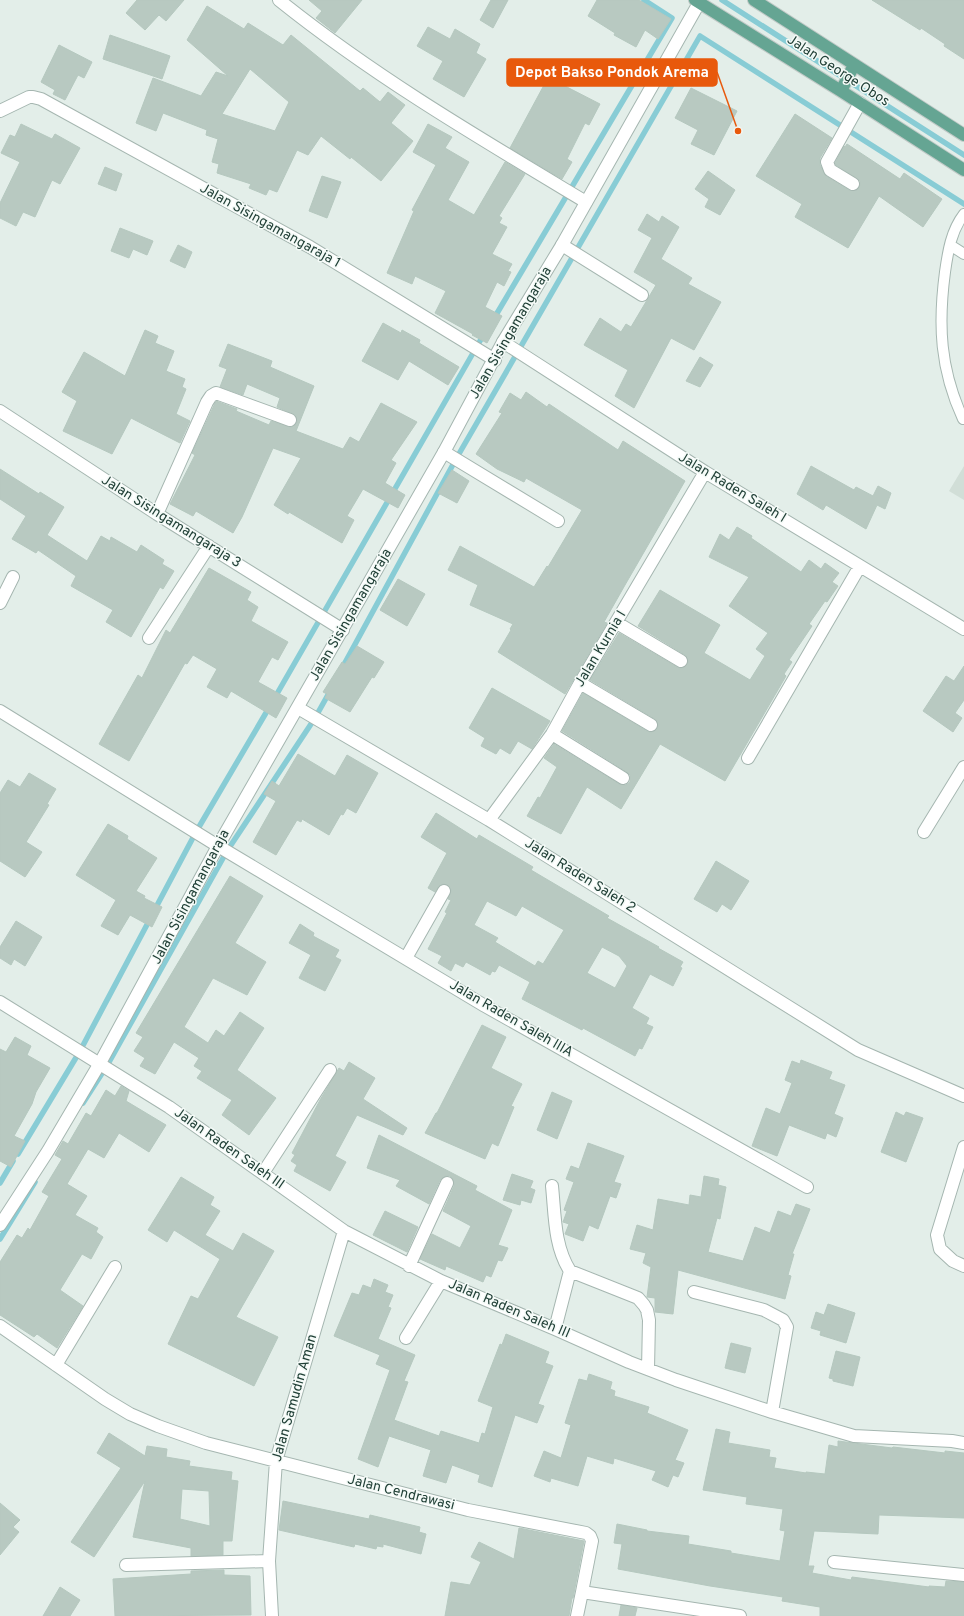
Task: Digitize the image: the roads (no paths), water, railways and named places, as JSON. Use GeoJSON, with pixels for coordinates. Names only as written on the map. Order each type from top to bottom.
{"type":"FeatureCollection","features":[{"type":"Feature","properties":{"kind":"main road","name":"Jalan George Obos"},"geometry":{"type":"LineString","coordinates":[[754,0],[964,135]]}},
{"type":"Feature","properties":{"kind":"main road","name":"Jalan George Obos"},"geometry":{"type":"LineString","coordinates":[[697,2],[740,27],[964,170]]}},
{"type":"Feature","properties":{"kind":"main road"},"geometry":{"type":"LineString","coordinates":[[841,91],[854,65]]}},
{"type":"Feature","properties":{"kind":"street"},"geometry":{"type":"LineString","coordinates":[[279,0],[322,34],[426,104],[586,202]]}},
{"type":"Feature","properties":{"kind":"street","name":"Jalan Sisingamangaraja"},"geometry":{"type":"LineString","coordinates":[[0,1226],[48,1151],[100,1063],[218,846],[444,452],[495,360],[503,342],[562,245],[697,2]]}},
{"type":"Feature","properties":{"kind":"street","name":"Jalan Sisingamangaraja 1"},"geometry":{"type":"LineString","coordinates":[[0,111],[29,97],[41,99],[310,247],[495,360]]}},
{"type":"Feature","properties":{"kind":"street"},"geometry":{"type":"LineString","coordinates":[[853,184],[830,170],[827,162],[860,103]]}},
{"type":"Feature","properties":{"kind":"street"},"geometry":{"type":"LineString","coordinates":[[562,245],[642,295]]}},
{"type":"Feature","properties":{"kind":"street","name":"Jalan Raden Saleh I"},"geometry":{"type":"LineString","coordinates":[[503,342],[705,472],[964,629]]}},
{"type":"Feature","properties":{"kind":"street"},"geometry":{"type":"LineString","coordinates":[[157,514],[211,396],[216,393],[290,420]]}},
{"type":"Feature","properties":{"kind":"street","name":"Jalan Sisingamangaraja 3"},"geometry":{"type":"LineString","coordinates":[[0,411],[157,514],[343,630]]}},
{"type":"Feature","properties":{"kind":"street"},"geometry":{"type":"LineString","coordinates":[[444,452],[558,521]]}},
{"type":"Feature","properties":{"kind":"street","name":"Jalan Kurnia I"},"geometry":{"type":"LineString","coordinates":[[489,820],[552,734],[580,683],[705,472]]}},
{"type":"Feature","properties":{"kind":"street"},"geometry":{"type":"LineString","coordinates":[[149,638],[209,546]]}},
{"type":"Feature","properties":{"kind":"street"},"geometry":{"type":"LineString","coordinates":[[748,758],[860,566]]}},
{"type":"Feature","properties":{"kind":"street"},"geometry":{"type":"LineString","coordinates":[[0,603],[13,577]]}},
{"type":"Feature","properties":{"kind":"street"},"geometry":{"type":"LineString","coordinates":[[617,622],[681,661]]}},
{"type":"Feature","properties":{"kind":"street"},"geometry":{"type":"LineString","coordinates":[[580,683],[651,725]]}},
{"type":"Feature","properties":{"kind":"street","name":"Jalan Raden Saleh 2"},"geometry":{"type":"LineString","coordinates":[[298,708],[489,820],[858,1050],[964,1096]]}},
{"type":"Feature","properties":{"kind":"street","name":"Jalan Raden Saleh IIIA"},"geometry":{"type":"LineString","coordinates":[[0,711],[218,846],[485,1006],[807,1186]]}},
{"type":"Feature","properties":{"kind":"street"},"geometry":{"type":"LineString","coordinates":[[552,734],[623,778]]}},
{"type":"Feature","properties":{"kind":"street"},"geometry":{"type":"LineString","coordinates":[[924,832],[964,767]]}},
{"type":"Feature","properties":{"kind":"street"},"geometry":{"type":"LineString","coordinates":[[406,958],[444,891]]}},
{"type":"Feature","properties":{"kind":"street","name":"Jalan Raden Saleh III"},"geometry":{"type":"LineString","coordinates":[[0,1002],[169,1107],[344,1231],[409,1266],[441,1281],[556,1328],[648,1369],[772,1412],[854,1436],[952,1441],[964,1443]]}},
{"type":"Feature","properties":{"kind":"street"},"geometry":{"type":"LineString","coordinates":[[263,1173],[330,1070]]}},
{"type":"Feature","properties":{"kind":"street"},"geometry":{"type":"LineString","coordinates":[[964,1147],[937,1235],[940,1248],[953,1261],[964,1266]]}},
{"type":"Feature","properties":{"kind":"street"},"geometry":{"type":"LineString","coordinates":[[409,1266],[446,1182]]}},
{"type":"Feature","properties":{"kind":"street"},"geometry":{"type":"LineString","coordinates":[[552,1186],[558,1243],[564,1261],[570,1271],[638,1298],[647,1310],[649,1320],[648,1369]]}},
{"type":"Feature","properties":{"kind":"street","name":"Jalan Samudin Aman"},"geometry":{"type":"LineString","coordinates":[[272,1616],[269,1561],[276,1461],[344,1231]]}},
{"type":"Feature","properties":{"kind":"street"},"geometry":{"type":"LineString","coordinates":[[56,1365],[115,1268]]}},
{"type":"Feature","properties":{"kind":"street"},"geometry":{"type":"LineString","coordinates":[[556,1328],[570,1271]]}},
{"type":"Feature","properties":{"kind":"street"},"geometry":{"type":"LineString","coordinates":[[406,1338],[441,1281]]}},
{"type":"Feature","properties":{"kind":"street"},"geometry":{"type":"LineString","coordinates":[[694,1292],[764,1310],[783,1320],[787,1327],[772,1412]]}},
{"type":"Feature","properties":{"kind":"street","name":"Jalan Cendrawasi"},"geometry":{"type":"LineString","coordinates":[[0,1326],[105,1399],[130,1414],[158,1426],[206,1443],[468,1510],[586,1533],[590,1536],[592,1541],[577,1616]]}},
{"type":"Feature","properties":{"kind":"street"},"geometry":{"type":"LineString","coordinates":[[126,1565],[269,1561]]}},
{"type":"Feature","properties":{"kind":"street"},"geometry":{"type":"LineString","coordinates":[[834,1562],[964,1575]]}},
{"type":"Feature","properties":{"kind":"street"},"geometry":{"type":"LineString","coordinates":[[582,1592],[740,1616]]}},
{"type":"Feature","properties":{"kind":"lane"},"geometry":{"type":"LineString","coordinates":[[963,419],[956,405],[948,377],[942,346],[940,325],[942,296],[951,238],[964,214]]}},
{"type":"Feature","properties":{"kind":"lane"},"geometry":{"type":"LineString","coordinates":[[950,245],[964,254]]}},
{"type":"Feature","properties":{"kind":"waterway"},"geometry":{"type":"LineString","coordinates":[[493,320],[672,18],[644,0]]}},
{"type":"Feature","properties":{"kind":"waterway"},"geometry":{"type":"LineString","coordinates":[[722,0],[964,155]]}},
{"type":"Feature","properties":{"kind":"waterway"},"geometry":{"type":"LineString","coordinates":[[341,670],[456,459],[700,36],[964,204]]}},
{"type":"Feature","properties":{"kind":"waterway"},"geometry":{"type":"LineString","coordinates":[[274,699],[484,334]]}},
{"type":"Feature","properties":{"kind":"waterway"},"geometry":{"type":"LineString","coordinates":[[83,1103],[108,1064],[227,851],[315,718],[329,693]]}},
{"type":"Feature","properties":{"kind":"waterway"},"geometry":{"type":"LineString","coordinates":[[154,911],[196,832],[270,706]]}},
{"type":"Feature","properties":{"kind":"waterway"},"geometry":{"type":"LineString","coordinates":[[18,1154],[80,1051],[150,919]]}},
{"type":"Feature","properties":{"kind":"waterway"},"geometry":{"type":"LineString","coordinates":[[0,1183],[13,1161]]}},
{"type":"Feature","properties":{"kind":"waterway"},"geometry":{"type":"LineString","coordinates":[[0,1239],[35,1182]]}},
{"type":"Feature","properties":{"kind":"place","name":"Depot Bakso Pondok Arema"},"geometry":{"type":"Point","coordinates":[738,131]}}]}
